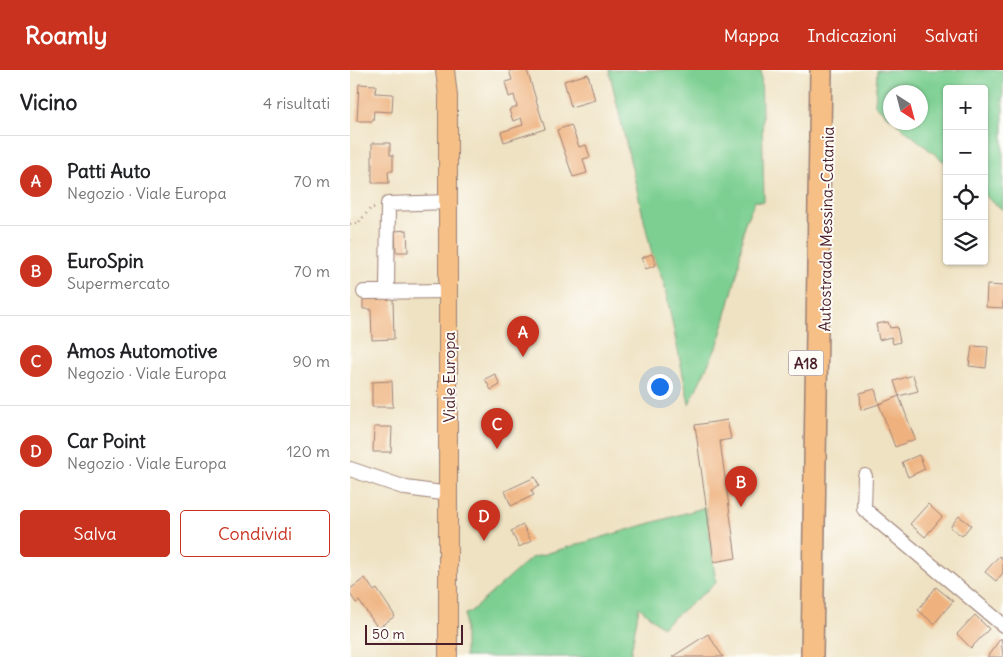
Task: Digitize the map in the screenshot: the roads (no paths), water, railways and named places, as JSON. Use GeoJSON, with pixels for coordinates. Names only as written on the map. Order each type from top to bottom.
{"type":"FeatureCollection","features":[{"type":"Feature","properties":{"kind":"highway","name":"Autostrada Messina-Catania"},"geometry":{"type":"LineString","coordinates":[[802,657],[810,70]]}},
{"type":"Feature","properties":{"kind":"highway"},"geometry":{"type":"LineString","coordinates":[[812,657],[821,70]]}},
{"type":"Feature","properties":{"kind":"highway","name":"Autostrada Messina-Catania"},"geometry":{"type":"LineString","coordinates":[[822,657],[823,414],[829,70]]}},
{"type":"Feature","properties":{"kind":"main road"},"geometry":{"type":"LineString","coordinates":[[445,70],[448,96]]}},
{"type":"Feature","properties":{"kind":"main road"},"geometry":{"type":"LineString","coordinates":[[448,96],[455,70]]}},
{"type":"Feature","properties":{"kind":"main road","name":"Viale Europa"},"geometry":{"type":"LineString","coordinates":[[448,96],[448,657]]}},
{"type":"Feature","properties":{"kind":"street"},"geometry":{"type":"LineString","coordinates":[[387,292],[388,204],[449,202]]}},
{"type":"Feature","properties":{"kind":"street"},"geometry":{"type":"LineString","coordinates":[[364,292],[449,291]]}},
{"type":"Feature","properties":{"kind":"street"},"geometry":{"type":"LineString","coordinates":[[350,469],[406,488],[449,494]]}},
{"type":"Feature","properties":{"kind":"street"},"geometry":{"type":"LineString","coordinates":[[864,476],[864,509],[1003,626]]}},
{"type":"Feature","properties":{"kind":"place","name":"Patti Auto"},"geometry":{"type":"Point","coordinates":[523,357]}},
{"type":"Feature","properties":{"kind":"place","name":"Amos Automotive"},"geometry":{"type":"Point","coordinates":[497,449]}},
{"type":"Feature","properties":{"kind":"place","name":"EuroSpin"},"geometry":{"type":"Point","coordinates":[741,507]}},
{"type":"Feature","properties":{"kind":"place","name":"Car Point"},"geometry":{"type":"Point","coordinates":[484,541]}}]}
